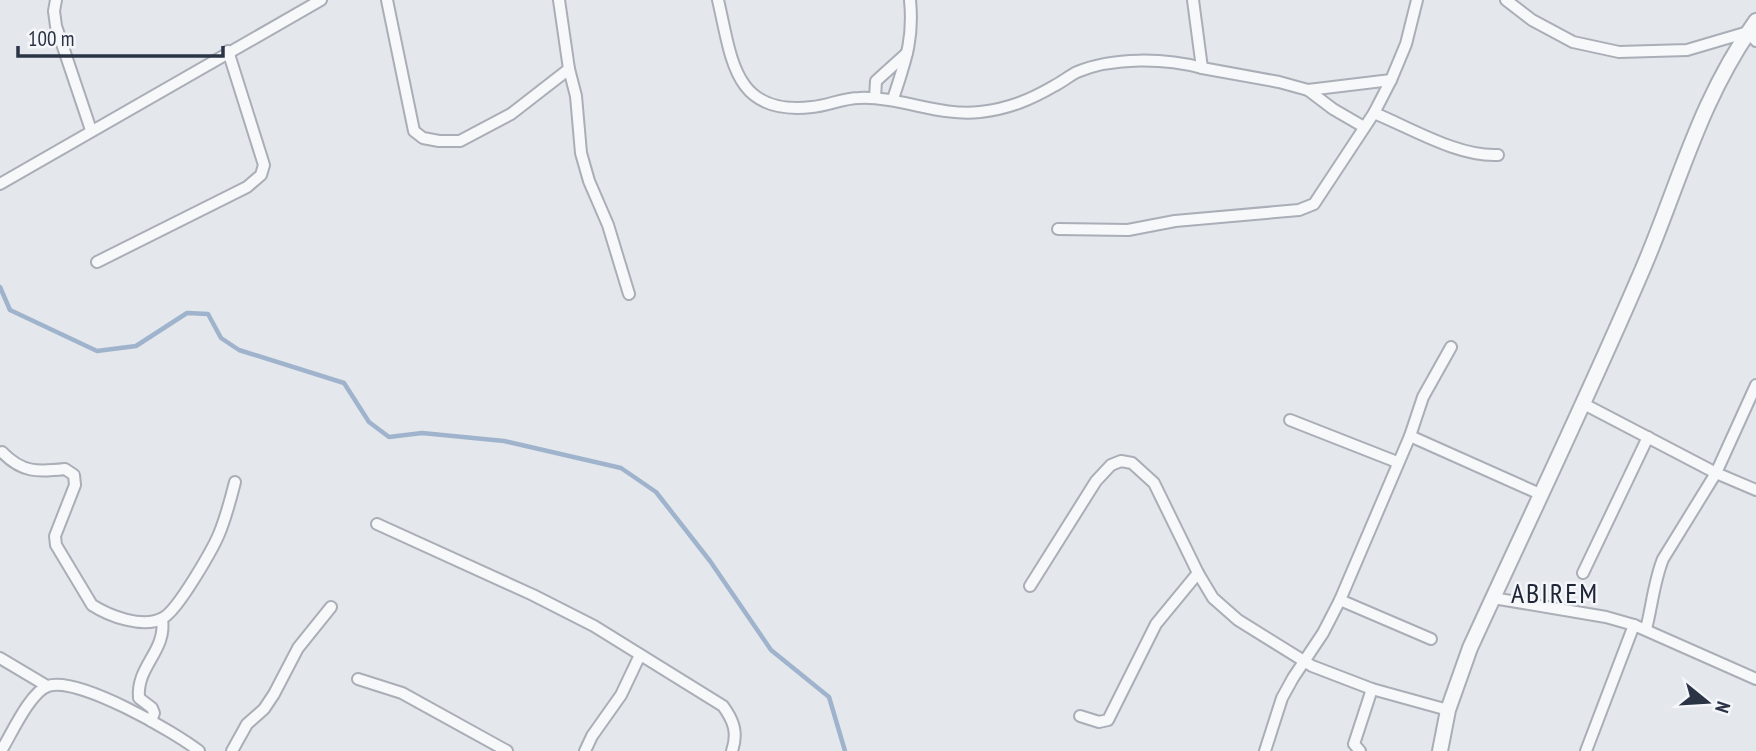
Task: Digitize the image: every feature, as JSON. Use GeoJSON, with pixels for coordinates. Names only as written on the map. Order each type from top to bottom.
{"type":"FeatureCollection","features":[{"type":"Feature","properties":{"kind":"street"},"geometry":{"type":"LineString","coordinates":[[56,0],[56,26],[91,130]]}},
{"type":"Feature","properties":{"kind":"street"},"geometry":{"type":"LineString","coordinates":[[0,184],[321,0]]}},
{"type":"Feature","properties":{"kind":"street"},"geometry":{"type":"LineString","coordinates":[[387,0],[414,131],[423,138],[460,141],[511,114],[569,69]]}},
{"type":"Feature","properties":{"kind":"street"},"geometry":{"type":"LineString","coordinates":[[559,0],[569,69],[576,96],[581,153],[589,181],[608,225],[629,294]]}},
{"type":"Feature","properties":{"kind":"street"},"geometry":{"type":"LineString","coordinates":[[718,0],[736,71],[743,86],[769,104],[787,108],[812,107],[856,98],[875,98],[976,113],[1024,103],[1075,73],[1143,60],[1169,62],[1279,82],[1308,90],[1364,127]]}},
{"type":"Feature","properties":{"kind":"street"},"geometry":{"type":"LineString","coordinates":[[893,99],[909,51],[910,0]]}},
{"type":"Feature","properties":{"kind":"street"},"geometry":{"type":"LineString","coordinates":[[1193,0],[1202,68]]}},
{"type":"Feature","properties":{"kind":"street"},"geometry":{"type":"LineString","coordinates":[[1058,229],[1128,230],[1175,221],[1299,210],[1314,204],[1374,113],[1391,80],[1406,44],[1417,0]]}},
{"type":"Feature","properties":{"kind":"street"},"geometry":{"type":"LineString","coordinates":[[1506,0],[1532,20],[1573,42],[1619,52],[1687,50],[1753,31]]}},
{"type":"Feature","properties":{"kind":"street"},"geometry":{"type":"LineString","coordinates":[[1440,751],[1448,709],[1458,677],[1645,264],[1706,107],[1753,31]]}},
{"type":"Feature","properties":{"kind":"street"},"geometry":{"type":"LineString","coordinates":[[97,262],[247,187],[261,175],[264,165],[228,51]]}},
{"type":"Feature","properties":{"kind":"street"},"geometry":{"type":"LineString","coordinates":[[875,98],[876,81],[909,51]]}},
{"type":"Feature","properties":{"kind":"street"},"geometry":{"type":"LineString","coordinates":[[1308,90],[1391,80]]}},
{"type":"Feature","properties":{"kind":"street"},"geometry":{"type":"LineString","coordinates":[[1374,113],[1461,150],[1481,156],[1499,155]]}},
{"type":"Feature","properties":{"kind":"street"},"geometry":{"type":"LineString","coordinates":[[1265,751],[1282,698],[1323,634],[1340,600],[1410,436],[1423,397],[1451,347]]}},
{"type":"Feature","properties":{"kind":"street"},"geometry":{"type":"LineString","coordinates":[[1646,629],[1657,574],[1663,559],[1716,473],[1756,385]]}},
{"type":"Feature","properties":{"kind":"street"},"geometry":{"type":"LineString","coordinates":[[1582,403],[1756,491]]}},
{"type":"Feature","properties":{"kind":"street"},"geometry":{"type":"LineString","coordinates":[[1290,420],[1397,462]]}},
{"type":"Feature","properties":{"kind":"street"},"geometry":{"type":"LineString","coordinates":[[1410,436],[1540,494]]}},
{"type":"Feature","properties":{"kind":"street"},"geometry":{"type":"LineString","coordinates":[[1583,573],[1648,437]]}},
{"type":"Feature","properties":{"kind":"street"},"geometry":{"type":"LineString","coordinates":[[2,452],[21,469],[65,469],[74,475],[75,485],[55,536],[56,545],[92,605],[128,621],[162,619],[177,606],[220,531],[236,482]]}},
{"type":"Feature","properties":{"kind":"street"},"geometry":{"type":"LineString","coordinates":[[1030,586],[1096,481],[1111,465],[1121,461],[1132,463],[1154,483],[1213,598],[1238,620],[1303,662],[1372,689],[1448,709]]}},
{"type":"Feature","properties":{"kind":"street"},"geometry":{"type":"LineString","coordinates":[[377,524],[533,595],[594,626],[723,706],[734,725],[736,736],[732,751]]}},
{"type":"Feature","properties":{"kind":"street"},"geometry":{"type":"LineString","coordinates":[[1080,716],[1099,722],[1108,720],[1156,624],[1198,572]]}},
{"type":"Feature","properties":{"kind":"street"},"geometry":{"type":"LineString","coordinates":[[1493,598],[1606,617],[1646,629],[1756,679]]}},
{"type":"Feature","properties":{"kind":"street"},"geometry":{"type":"LineString","coordinates":[[1340,600],[1431,639]]}},
{"type":"Feature","properties":{"kind":"street"},"geometry":{"type":"LineString","coordinates":[[232,751],[247,724],[264,709],[274,694],[298,648],[331,607]]}},
{"type":"Feature","properties":{"kind":"street"},"geometry":{"type":"LineString","coordinates":[[151,722],[154,713],[152,708],[139,698],[138,688],[143,672],[164,633],[162,619]]}},
{"type":"Feature","properties":{"kind":"street"},"geometry":{"type":"LineString","coordinates":[[1586,751],[1633,625]]}},
{"type":"Feature","properties":{"kind":"street"},"geometry":{"type":"LineString","coordinates":[[585,751],[592,736],[621,695],[640,655]]}},
{"type":"Feature","properties":{"kind":"street"},"geometry":{"type":"LineString","coordinates":[[0,658],[47,686],[68,687],[103,697],[200,751]]}},
{"type":"Feature","properties":{"kind":"street"},"geometry":{"type":"LineString","coordinates":[[358,679],[402,693],[507,751]]}},
{"type":"Feature","properties":{"kind":"street"},"geometry":{"type":"LineString","coordinates":[[1,751],[27,707],[47,686]]}},
{"type":"Feature","properties":{"kind":"street"},"geometry":{"type":"LineString","coordinates":[[1360,751],[1354,744],[1372,689]]}},
{"type":"Feature","properties":{"kind":"waterway"},"geometry":{"type":"LineString","coordinates":[[0,287],[10,310],[97,351],[136,346],[187,313],[208,314],[221,338],[239,350],[344,383],[369,422],[389,437],[422,433],[504,441],[621,468],[656,492],[710,561],[771,650],[829,697],[845,751]]}},
{"type":"Feature","properties":{"kind":"district","name":"ABIREM"},"geometry":{"type":"Point","coordinates":[1555,592]}}]}
